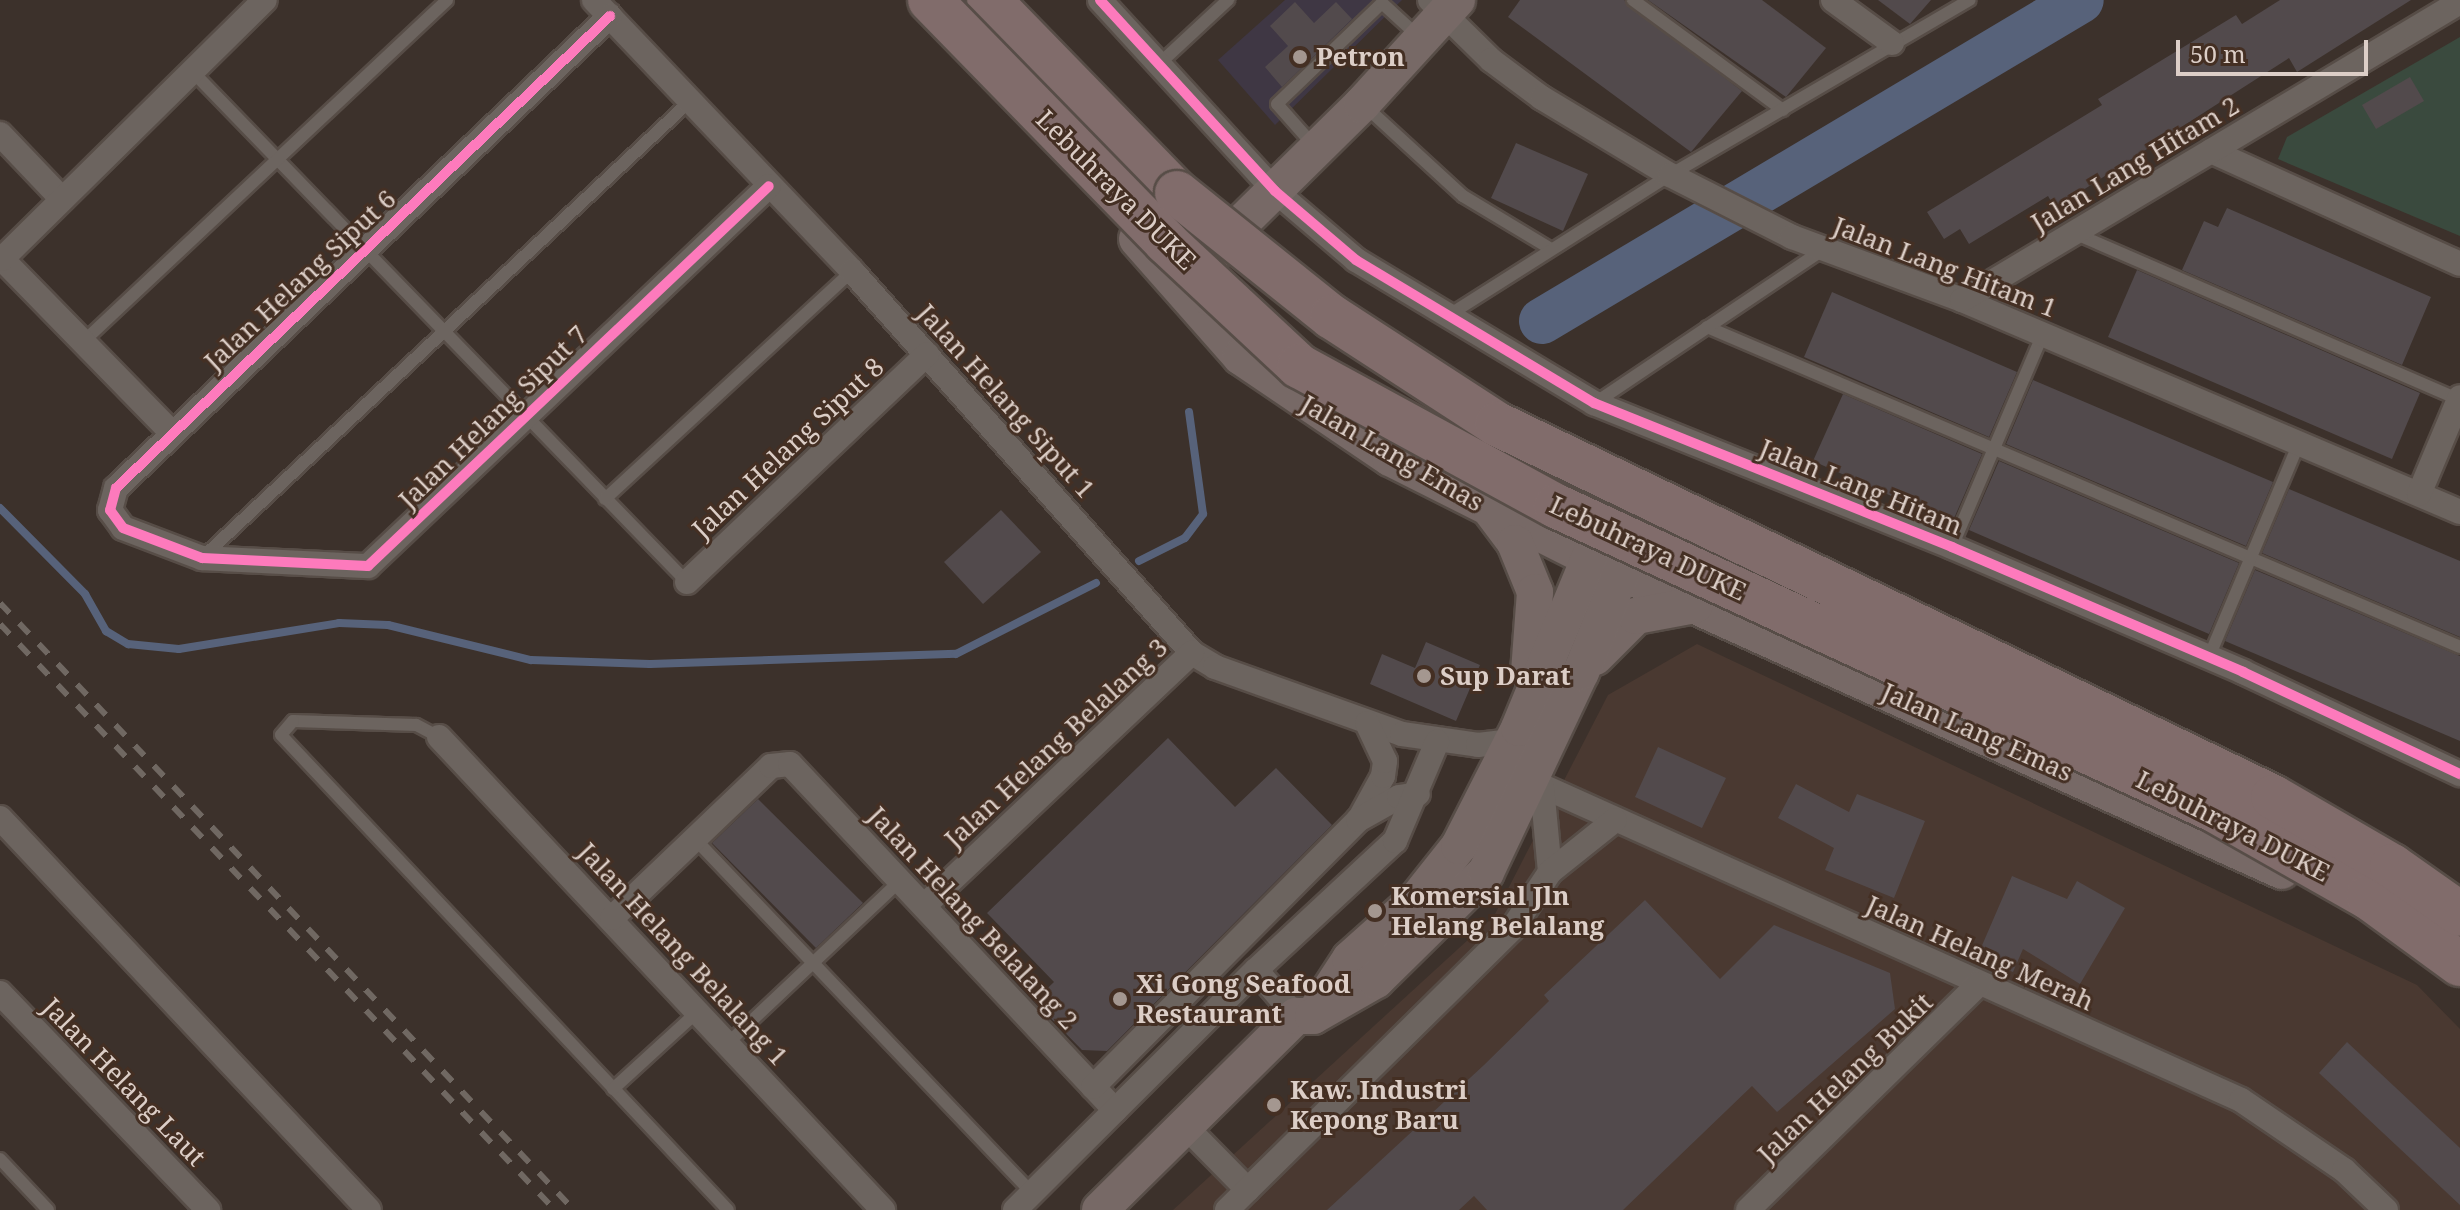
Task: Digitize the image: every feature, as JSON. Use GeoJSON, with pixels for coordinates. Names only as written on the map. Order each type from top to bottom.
{"type":"FeatureCollection","features":[{"type":"Feature","properties":{"kind":"highway","name":"Lebuhraya DUKE"},"geometry":{"type":"LineString","coordinates":[[930,0],[1166,242],[1299,366],[1556,506],[2214,810],[2368,897],[2460,964]]}},
{"type":"Feature","properties":{"kind":"highway","name":"Lebuhraya DUKE"},"geometry":{"type":"LineString","coordinates":[[989,0],[1177,193],[1262,264],[1408,370],[1590,471],[2273,797],[2392,866],[2460,914]]}},
{"type":"Feature","properties":{"kind":"main road","name":"Jalan Lang Emas"},"geometry":{"type":"LineString","coordinates":[[910,0],[1241,357],[1390,458],[1492,512],[1605,565],[2240,850],[2343,904],[2460,983]]}},
{"type":"Feature","properties":{"kind":"main road"},"geometry":{"type":"LineString","coordinates":[[972,0],[1215,249],[1337,346],[1628,510],[1787,570],[2256,773],[2346,822],[2460,899]]}},
{"type":"Feature","properties":{"kind":"main road"},"geometry":{"type":"LineString","coordinates":[[1334,420],[1213,304],[1201,280],[1215,249],[1362,104],[1439,14]]}},
{"type":"Feature","properties":{"kind":"main road"},"geometry":{"type":"LineString","coordinates":[[1100,1210],[1305,1016],[1350,959],[1417,899],[1459,846],[1605,565],[1628,510]]}},
{"type":"Feature","properties":{"kind":"main road"},"geometry":{"type":"LineString","coordinates":[[1492,512],[1515,543],[1535,592],[1535,636],[1514,735]]}},
{"type":"Feature","properties":{"kind":"main road"},"geometry":{"type":"LineString","coordinates":[[1305,1016],[1376,980],[1465,896],[1486,872],[1537,784],[1581,672],[1605,565]]}},
{"type":"Feature","properties":{"kind":"main road"},"geometry":{"type":"LineString","coordinates":[[1581,672],[1636,616],[1695,605]]}},
{"type":"Feature","properties":{"kind":"street","name":"Jalan Lang Hitam"},"geometry":{"type":"LineString","coordinates":[[1100,0],[1275,191],[1379,277],[1449,315],[1594,403],[1952,547],[2209,657],[2460,774]]}},
{"type":"Feature","properties":{"kind":"street"},"geometry":{"type":"LineString","coordinates":[[1833,0],[1892,43]]}},
{"type":"Feature","properties":{"kind":"street","name":"Jalan Lang Hitam 2"},"geometry":{"type":"LineString","coordinates":[[1962,300],[2460,2]]}},
{"type":"Feature","properties":{"kind":"street"},"geometry":{"type":"LineString","coordinates":[[171,432],[2,259],[191,70],[252,4]]}},
{"type":"Feature","properties":{"kind":"street","name":"Jalan Helang Siput 1"},"geometry":{"type":"LineString","coordinates":[[602,8],[852,271],[1192,653],[1215,667],[1367,723],[1437,742],[1514,735]]}},
{"type":"Feature","properties":{"kind":"street","name":"Jalan Helang Siput 6"},"geometry":{"type":"LineString","coordinates":[[202,558],[123,528],[110,510],[116,488],[364,250],[602,8]]}},
{"type":"Feature","properties":{"kind":"street","name":"Jalan Lang Hitam 1"},"geometry":{"type":"LineString","coordinates":[[1439,14],[1516,80],[1679,179],[1792,237],[1821,251],[1962,300],[2460,512]]}},
{"type":"Feature","properties":{"kind":"street"},"geometry":{"type":"LineString","coordinates":[[0,134],[62,199]]}},
{"type":"Feature","properties":{"kind":"street"},"geometry":{"type":"LineString","coordinates":[[2211,151],[2460,264]]}},
{"type":"Feature","properties":{"kind":"street","name":"Jalan Helang Siput 7"},"geometry":{"type":"LineString","coordinates":[[202,558],[368,566],[769,186]]}},
{"type":"Feature","properties":{"kind":"street","name":"Jalan Helang Siput 8"},"geometry":{"type":"LineString","coordinates":[[687,582],[927,354]]}},
{"type":"Feature","properties":{"kind":"street"},"geometry":{"type":"LineString","coordinates":[[2419,494],[2459,399]]}},
{"type":"Feature","properties":{"kind":"street","name":"Jalan Helang Belalang 3"},"geometry":{"type":"LineString","coordinates":[[924,906],[1192,653]]}},
{"type":"Feature","properties":{"kind":"street"},"geometry":{"type":"LineString","coordinates":[[1093,1087],[1358,820],[1383,776],[1385,761],[1367,723]]}},
{"type":"Feature","properties":{"kind":"street","name":"Jalan Helang Belalang 1"},"geometry":{"type":"LineString","coordinates":[[439,737],[883,1210]]}},
{"type":"Feature","properties":{"kind":"street"},"geometry":{"type":"LineString","coordinates":[[1023,1202],[1256,970],[1395,841],[1418,794],[1437,742]]}},
{"type":"Feature","properties":{"kind":"street","name":"Jalan Helang Belalang 2"},"geometry":{"type":"LineString","coordinates":[[695,839],[771,766],[790,764],[1115,1110]]}},
{"type":"Feature","properties":{"kind":"street"},"geometry":{"type":"LineString","coordinates":[[1537,784],[1550,872]]}},
{"type":"Feature","properties":{"kind":"street","name":"Jalan Helang Merah"},"geometry":{"type":"LineString","coordinates":[[1537,784],[2241,1100],[2344,1170],[2386,1210]]}},
{"type":"Feature","properties":{"kind":"street"},"geometry":{"type":"LineString","coordinates":[[1358,820],[1399,797],[1418,794]]}},
{"type":"Feature","properties":{"kind":"street"},"geometry":{"type":"LineString","coordinates":[[0,818],[369,1210]]}},
{"type":"Feature","properties":{"kind":"street"},"geometry":{"type":"LineString","coordinates":[[1227,1210],[1512,929],[1550,872],[1615,820]]}},
{"type":"Feature","properties":{"kind":"street"},"geometry":{"type":"LineString","coordinates":[[612,918],[695,839]]}},
{"type":"Feature","properties":{"kind":"street"},"geometry":{"type":"LineString","coordinates":[[1256,970],[1305,1016]]}},
{"type":"Feature","properties":{"kind":"street","name":"Jalan Helang Bukit"},"geometry":{"type":"LineString","coordinates":[[1748,1210],[1979,984]]}},
{"type":"Feature","properties":{"kind":"street","name":"Jalan Helang Laut"},"geometry":{"type":"LineString","coordinates":[[0,993],[198,1206]]}},
{"type":"Feature","properties":{"kind":"street"},"geometry":{"type":"LineString","coordinates":[[1186,1127],[1248,1190]]}},
{"type":"Feature","properties":{"kind":"lane"},"geometry":{"type":"LineString","coordinates":[[84,341],[279,162],[447,0]]}},
{"type":"Feature","properties":{"kind":"lane"},"geometry":{"type":"LineString","coordinates":[[1158,65],[1228,0]]}},
{"type":"Feature","properties":{"kind":"lane"},"geometry":{"type":"LineString","coordinates":[[1633,0],[1783,110]]}},
{"type":"Feature","properties":{"kind":"lane"},"geometry":{"type":"LineString","coordinates":[[1449,315],[1551,249],[1679,179],[1783,110],[1892,43],[1970,0]]}},
{"type":"Feature","properties":{"kind":"lane"},"geometry":{"type":"LineString","coordinates":[[1317,149],[1277,104],[1382,3],[1439,14]]}},
{"type":"Feature","properties":{"kind":"lane"},"geometry":{"type":"LineString","coordinates":[[191,70],[687,582]]}},
{"type":"Feature","properties":{"kind":"lane"},"geometry":{"type":"LineString","coordinates":[[202,558],[689,102]]}},
{"type":"Feature","properties":{"kind":"lane"},"geometry":{"type":"LineString","coordinates":[[1362,104],[1463,196],[1551,249]]}},
{"type":"Feature","properties":{"kind":"lane"},"geometry":{"type":"LineString","coordinates":[[2074,233],[2459,399]]}},
{"type":"Feature","properties":{"kind":"lane"},"geometry":{"type":"LineString","coordinates":[[1594,403],[1821,251]]}},
{"type":"Feature","properties":{"kind":"lane"},"geometry":{"type":"LineString","coordinates":[[605,499],[852,271]]}},
{"type":"Feature","properties":{"kind":"lane"},"geometry":{"type":"LineString","coordinates":[[1707,327],[2460,647]]}},
{"type":"Feature","properties":{"kind":"lane"},"geometry":{"type":"LineString","coordinates":[[1952,547],[2043,334]]}},
{"type":"Feature","properties":{"kind":"lane"},"geometry":{"type":"LineString","coordinates":[[2209,657],[2299,443]]}},
{"type":"Feature","properties":{"kind":"lane"},"geometry":{"type":"LineString","coordinates":[[439,737],[416,725],[293,721],[281,735],[728,1210]]}},
{"type":"Feature","properties":{"kind":"lane"},"geometry":{"type":"LineString","coordinates":[[695,839],[813,963],[1023,1202]]}},
{"type":"Feature","properties":{"kind":"lane"},"geometry":{"type":"LineString","coordinates":[[728,1043],[900,881]]}},
{"type":"Feature","properties":{"kind":"lane"},"geometry":{"type":"LineString","coordinates":[[613,1089],[698,1011]]}},
{"type":"Feature","properties":{"kind":"lane"},"geometry":{"type":"LineString","coordinates":[[0,1159],[48,1210]]}},
{"type":"Feature","properties":{"kind":"shaded area"},"geometry":{"type":"Polygon","coordinates":[[[1285,0],[1402,0],[1275,125],[1218,60],[1285,0]]]}},
{"type":"Feature","properties":{"kind":"shaded area"},"geometry":{"type":"Polygon","coordinates":[[[1697,644],[2417,985],[2460,1029],[2460,1210],[1173,1210],[1494,916],[1608,695],[1697,644]]]}},
{"type":"Feature","properties":{"kind":"green space"},"geometry":{"type":"Polygon","coordinates":[[[2460,37],[2460,236],[2278,159],[2287,137],[2460,37]]]}},
{"type":"Feature","properties":{"kind":"building"},"geometry":{"type":"Polygon","coordinates":[[[1520,0],[1624,0],[1742,91],[1691,152],[1508,17],[1520,0]]]}},
{"type":"Feature","properties":{"kind":"building"},"geometry":{"type":"Polygon","coordinates":[[[1648,0],[1762,0],[1826,48],[1786,97],[1648,0]]]}},
{"type":"Feature","properties":{"kind":"building"},"geometry":{"type":"Polygon","coordinates":[[[1878,0],[1931,0],[1910,24],[1878,0]]]}},
{"type":"Feature","properties":{"kind":"building"},"geometry":{"type":"Polygon","coordinates":[[[2280,0],[2411,0],[2297,72],[2289,58],[2055,208],[2048,196],[1969,244],[1960,229],[1944,239],[1927,212],[2102,105],[2098,99],[2236,15],[2242,24],[2280,0]]]}},
{"type":"Feature","properties":{"kind":"building","name":"Petron"},"geometry":{"type":"Polygon","coordinates":[[[1295,2],[1314,23],[1336,2],[1352,19],[1282,87],[1265,67],[1288,46],[1270,26],[1295,2]]]}},
{"type":"Feature","properties":{"kind":"building"},"geometry":{"type":"Polygon","coordinates":[[[2410,77],[2424,101],[2376,129],[2362,105],[2410,77]]]}},
{"type":"Feature","properties":{"kind":"building"},"geometry":{"type":"Polygon","coordinates":[[[1516,143],[1588,174],[1563,231],[1491,198],[1516,143]]]}},
{"type":"Feature","properties":{"kind":"building"},"geometry":{"type":"Polygon","coordinates":[[[2227,208],[2431,297],[2402,365],[2182,270],[2204,221],[2218,227],[2227,208]]]}},
{"type":"Feature","properties":{"kind":"building"},"geometry":{"type":"Polygon","coordinates":[[[2137,270],[2420,393],[2392,459],[2108,337],[2137,270]]]}},
{"type":"Feature","properties":{"kind":"building"},"geometry":{"type":"Polygon","coordinates":[[[1832,292],[2017,372],[1989,437],[1804,357],[1832,292]]]}},
{"type":"Feature","properties":{"kind":"building"},"geometry":{"type":"Polygon","coordinates":[[[2033,380],[2273,482],[2246,546],[2006,444],[2033,380]]]}},
{"type":"Feature","properties":{"kind":"building"},"geometry":{"type":"Polygon","coordinates":[[[1843,394],[1982,454],[1952,523],[1813,461],[1843,394]]]}},
{"type":"Feature","properties":{"kind":"building"},"geometry":{"type":"Polygon","coordinates":[[[1999,461],[2239,563],[2209,634],[1969,530],[1999,461]]]}},
{"type":"Feature","properties":{"kind":"building"},"geometry":{"type":"Polygon","coordinates":[[[2289,489],[2460,561],[2460,637],[2262,553],[2289,489]]]}},
{"type":"Feature","properties":{"kind":"building"},"geometry":{"type":"Polygon","coordinates":[[[1001,510],[1041,552],[983,604],[944,562],[1001,510]]]}},
{"type":"Feature","properties":{"kind":"building"},"geometry":{"type":"Polygon","coordinates":[[[2255,570],[2460,656],[2460,741],[2225,641],[2255,570]]]}},
{"type":"Feature","properties":{"kind":"building","name":"Sup Darat"},"geometry":{"type":"Polygon","coordinates":[[[1426,642],[1480,665],[1456,721],[1370,684],[1382,654],[1415,668],[1426,642]]]}},
{"type":"Feature","properties":{"kind":"building"},"geometry":{"type":"Polygon","coordinates":[[[1168,738],[1235,807],[1276,768],[1332,825],[1107,1051],[1082,1050],[1034,1001],[1054,982],[987,913],[1168,738]]]}},
{"type":"Feature","properties":{"kind":"building"},"geometry":{"type":"Polygon","coordinates":[[[1658,747],[1726,778],[1702,828],[1635,797],[1658,747]]]}},
{"type":"Feature","properties":{"kind":"building"},"geometry":{"type":"Polygon","coordinates":[[[1796,784],[1849,812],[1857,794],[1925,821],[1894,898],[1825,870],[1834,848],[1778,818],[1796,784]]]}},
{"type":"Feature","properties":{"kind":"building"},"geometry":{"type":"Polygon","coordinates":[[[758,799],[863,903],[816,948],[712,843],[758,799]]]}},
{"type":"Feature","properties":{"kind":"building"},"geometry":{"type":"Polygon","coordinates":[[[2012,876],[2067,899],[2077,881],[2125,908],[2080,984],[2023,949],[2013,972],[1977,957],[2012,876]]]}},
{"type":"Feature","properties":{"kind":"building"},"geometry":{"type":"Polygon","coordinates":[[[1645,900],[1720,979],[1774,925],[1890,973],[1895,1009],[1777,1112],[1752,1086],[1623,1210],[1487,1210],[1474,1196],[1459,1210],[1327,1210],[1484,1065],[1549,1001],[1544,995],[1645,900]]]}},
{"type":"Feature","properties":{"kind":"building"},"geometry":{"type":"Polygon","coordinates":[[[2347,1042],[2460,1148],[2460,1205],[2319,1073],[2347,1042]]]}},
{"type":"Feature","properties":{"kind":"waterway"},"geometry":{"type":"LineString","coordinates":[[1542,321],[2081,0]]}},
{"type":"Feature","properties":{"kind":"waterway"},"geometry":{"type":"LineString","coordinates":[[1139,561],[1185,538],[1203,514],[1189,412]]}},
{"type":"Feature","properties":{"kind":"waterway"},"geometry":{"type":"LineString","coordinates":[[0,508],[85,594],[106,631],[128,644],[179,649],[339,623],[388,625],[531,660],[650,664],[956,654],[1096,583]]}},
{"type":"Feature","properties":{"kind":"railway"},"geometry":{"type":"LineString","coordinates":[[0,603],[574,1210]]}},
{"type":"Feature","properties":{"kind":"railway"},"geometry":{"type":"LineString","coordinates":[[0,624],[555,1210]]}},
{"type":"Feature","properties":{"kind":"cycle path"},"geometry":{"type":"LineString","coordinates":[[1100,0],[1275,191],[1356,260],[1594,403],[1952,547],[2243,672],[2460,774]]}},
{"type":"Feature","properties":{"kind":"cycle path"},"geometry":{"type":"LineString","coordinates":[[610,16],[116,488],[110,510],[123,528],[202,558],[368,566],[769,186]]}},
{"type":"Feature","properties":{"kind":"place","name":"Petron"},"geometry":{"type":"Point","coordinates":[1300,57]}},
{"type":"Feature","properties":{"kind":"place","name":"Sup Darat"},"geometry":{"type":"Point","coordinates":[1424,676]}},
{"type":"Feature","properties":{"kind":"place","name":"Komersial Jln Helang Belalang"},"geometry":{"type":"Point","coordinates":[1375,911]}},
{"type":"Feature","properties":{"kind":"place","name":"Xi Gong Seafood Restaurant"},"geometry":{"type":"Point","coordinates":[1120,999]}},
{"type":"Feature","properties":{"kind":"place","name":"Kaw. Industri Kepong Baru"},"geometry":{"type":"Point","coordinates":[1274,1105]}}]}
